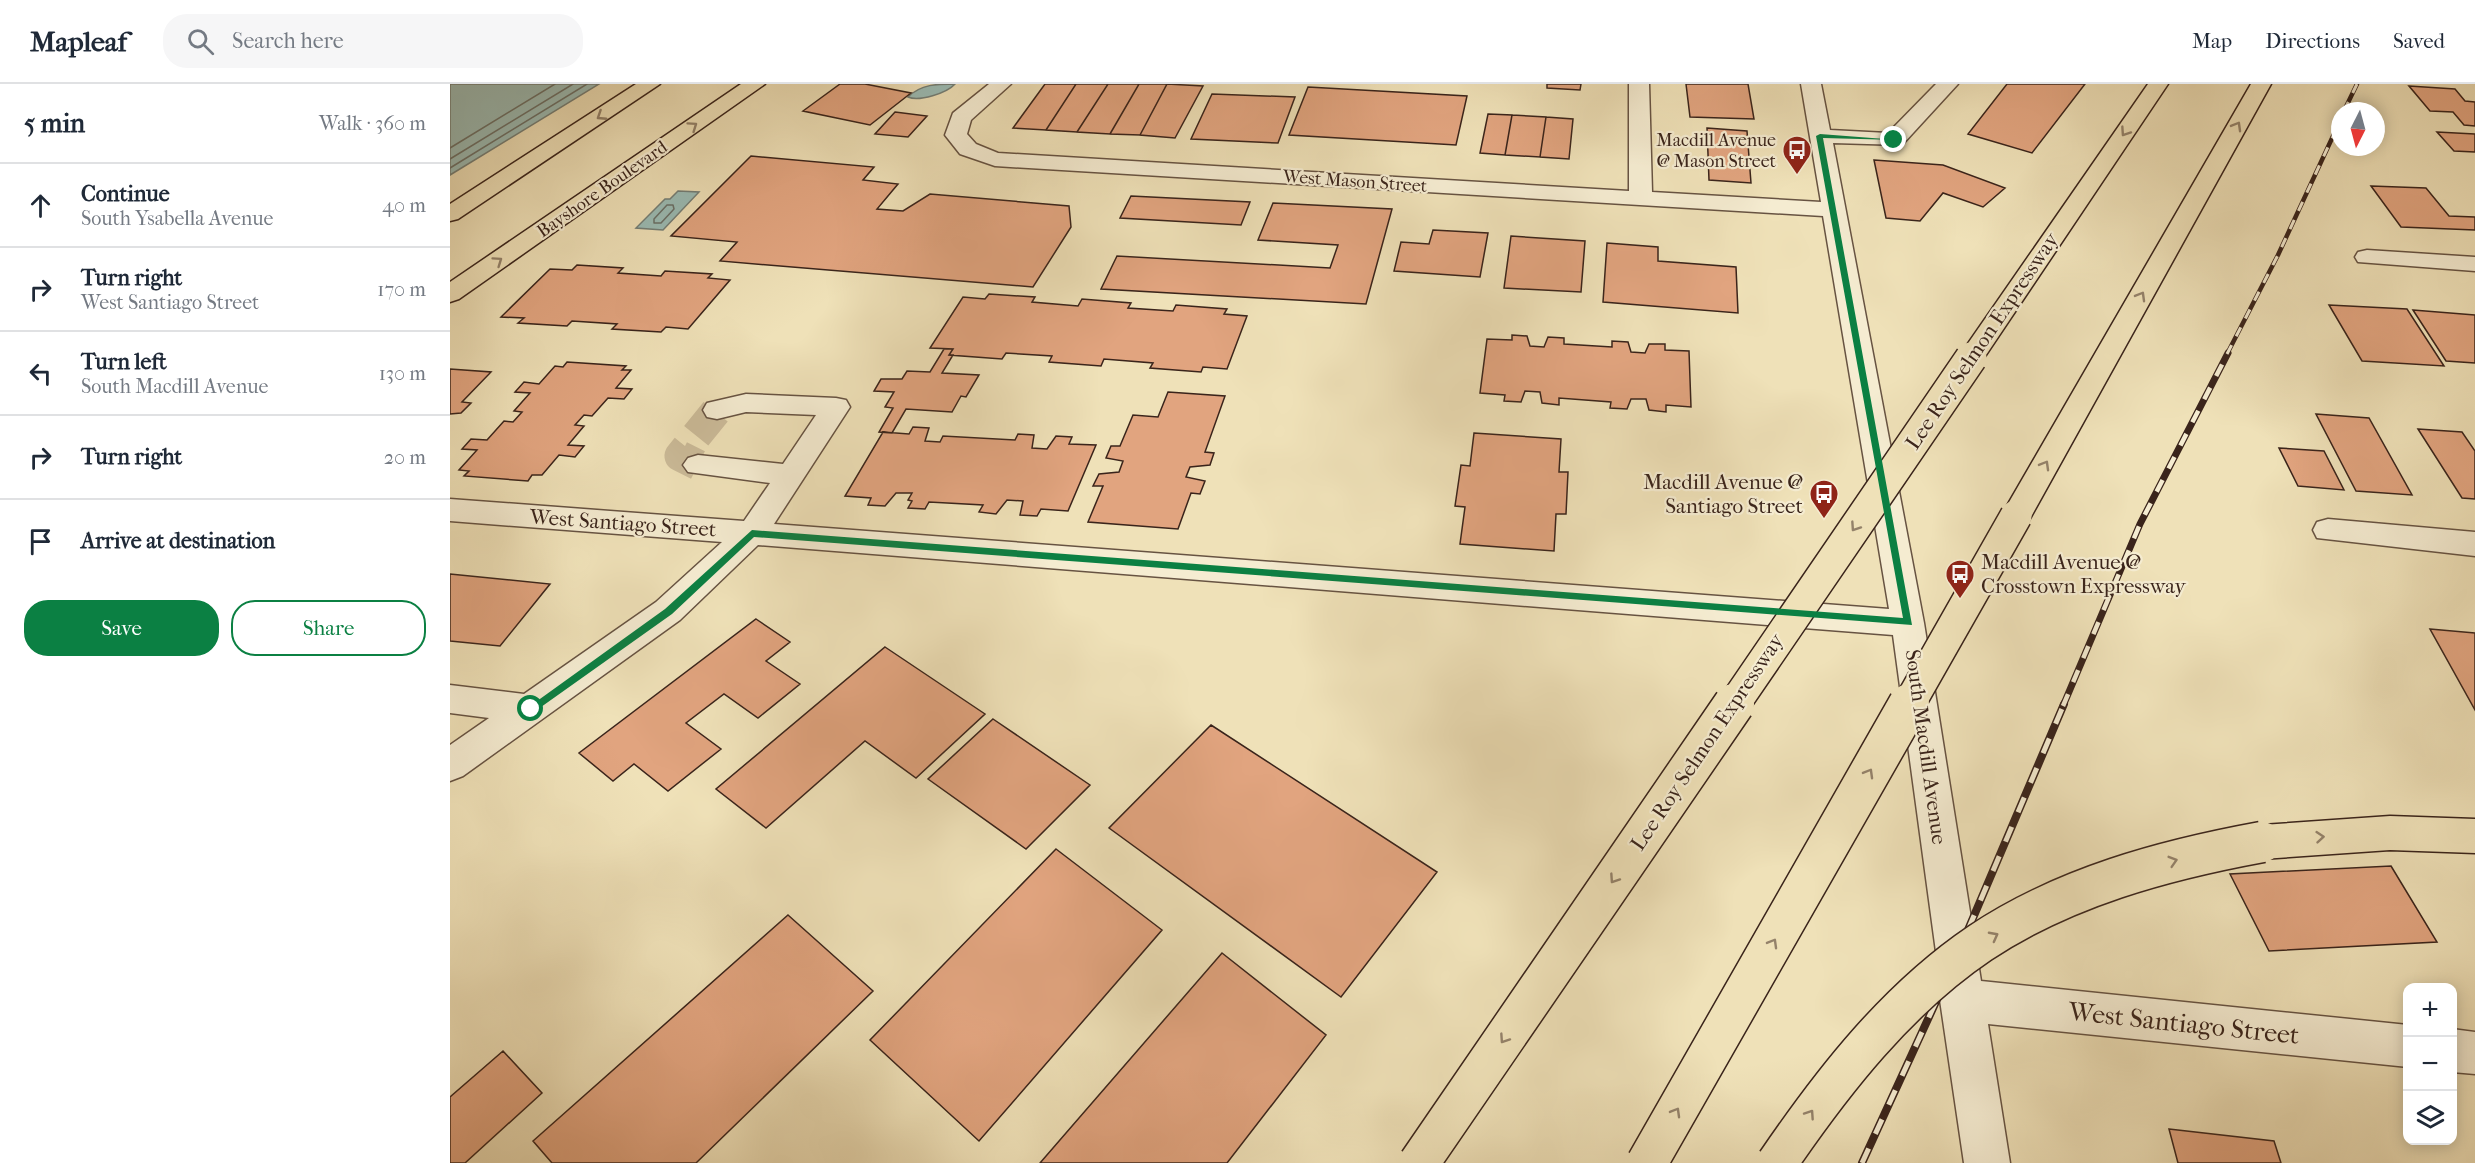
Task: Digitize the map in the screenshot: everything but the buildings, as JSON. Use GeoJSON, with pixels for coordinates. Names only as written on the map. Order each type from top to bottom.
{"type":"FeatureCollection","features":[{"type":"Feature","properties":{"kind":"main road"},"geometry":{"type":"LineString","coordinates":[[450,214],[650,84]]}},
{"type":"Feature","properties":{"kind":"main road","name":"Bayshore Boulevard"},"geometry":{"type":"LineString","coordinates":[[450,294],[754,84]]}},
{"type":"Feature","properties":{"kind":"main road","name":"Lee Roy Selmon Expressway"},"geometry":{"type":"LineString","coordinates":[[1419,1163],[2158,84]]}},
{"type":"Feature","properties":{"kind":"main road"},"geometry":{"type":"LineString","coordinates":[[1647,1163],[2261,84]]}},
{"type":"Feature","properties":{"kind":"main road"},"geometry":{"type":"LineString","coordinates":[[1777,1163],[1820,1099],[1870,1040],[1922,989],[1982,942],[2043,910],[2110,881],[2180,858],[2262,842],[2390,833],[2475,836]]}},
{"type":"Feature","properties":{"kind":"street","name":"West Mason Street"},"geometry":{"type":"LineString","coordinates":[[1000,84],[961,118],[956,135],[968,149],[995,159],[1833,210]]}},
{"type":"Feature","properties":{"kind":"street"},"geometry":{"type":"LineString","coordinates":[[1640,84],[1641,199]]}},
{"type":"Feature","properties":{"kind":"street","name":"South Macdill Avenue"},"geometry":{"type":"LineString","coordinates":[[1811,84],[1908,623],[1961,1000],[1987,1163]]}},
{"type":"Feature","properties":{"kind":"street"},"geometry":{"type":"LineString","coordinates":[[1820,136],[1894,140],[1948,84]]}},
{"type":"Feature","properties":{"kind":"street"},"geometry":{"type":"LineString","coordinates":[[2367,257],[2475,264]]}},
{"type":"Feature","properties":{"kind":"street"},"geometry":{"type":"LineString","coordinates":[[450,765],[668,611],[752,533],[836,407],[747,403],[717,410]]}},
{"type":"Feature","properties":{"kind":"street"},"geometry":{"type":"LineString","coordinates":[[698,465],[791,475]]}},
{"type":"Feature","properties":{"kind":"street","name":"West Santiago Street"},"geometry":{"type":"LineString","coordinates":[[450,510],[1908,623]]}},
{"type":"Feature","properties":{"kind":"street"},"geometry":{"type":"LineString","coordinates":[[2328,530],[2475,544]]}},
{"type":"Feature","properties":{"kind":"street"},"geometry":{"type":"LineString","coordinates":[[450,699],[531,709]]}},
{"type":"Feature","properties":{"kind":"street","name":"West Santiago Street"},"geometry":{"type":"LineString","coordinates":[[1961,1000],[2403,1045]]}},
{"type":"Feature","properties":{"kind":"street"},"geometry":{"type":"LineString","coordinates":[[2457,1051],[2475,1053]]}},
{"type":"Feature","properties":{"kind":"water"},"geometry":{"type":"Polygon","coordinates":[[[450,84],[599,84],[450,175],[450,84]]]}},
{"type":"Feature","properties":{"kind":"water"},"geometry":{"type":"Polygon","coordinates":[[[955,84],[946,91],[933,96],[908,97],[924,87],[955,84]]]}},
{"type":"Feature","properties":{"kind":"water"},"geometry":{"type":"Polygon","coordinates":[[[678,191],[699,192],[663,230],[636,228],[665,199],[670,199],[678,191]]]}},
{"type":"Feature","properties":{"kind":"tunnel"},"geometry":{"type":"LineString","coordinates":[[698,465],[680,456],[717,410]]}},
{"type":"Feature","properties":{"kind":"railway"},"geometry":{"type":"LineString","coordinates":[[2348,102],[2357,84]]}},
{"type":"Feature","properties":{"kind":"railway"},"geometry":{"type":"LineString","coordinates":[[2227,354],[2278,255],[2331,140]]}},
{"type":"Feature","properties":{"kind":"railway"},"geometry":{"type":"LineString","coordinates":[[2063,706],[2140,524],[2228,353]]}},
{"type":"Feature","properties":{"kind":"railway"},"geometry":{"type":"LineString","coordinates":[[1862,1163],[1956,958],[2064,704]]}},
{"type":"Feature","properties":{"kind":"place","name":"Macdill Avenue @ Mason Street"},"geometry":{"type":"Point","coordinates":[1797,176]}},
{"type":"Feature","properties":{"kind":"place","name":"Macdill Avenue @ Santiago Street"},"geometry":{"type":"Point","coordinates":[1824,520]}},
{"type":"Feature","properties":{"kind":"place","name":"Macdill Avenue @ Crosstown Expressway"},"geometry":{"type":"Point","coordinates":[1960,600]}},
{"type":"Feature","properties":{"kind":"route"},"geometry":{"type":"LineString","coordinates":[[531,709],[668,611],[752,533],[1908,623],[1820,136],[1894,140]]}}]}
